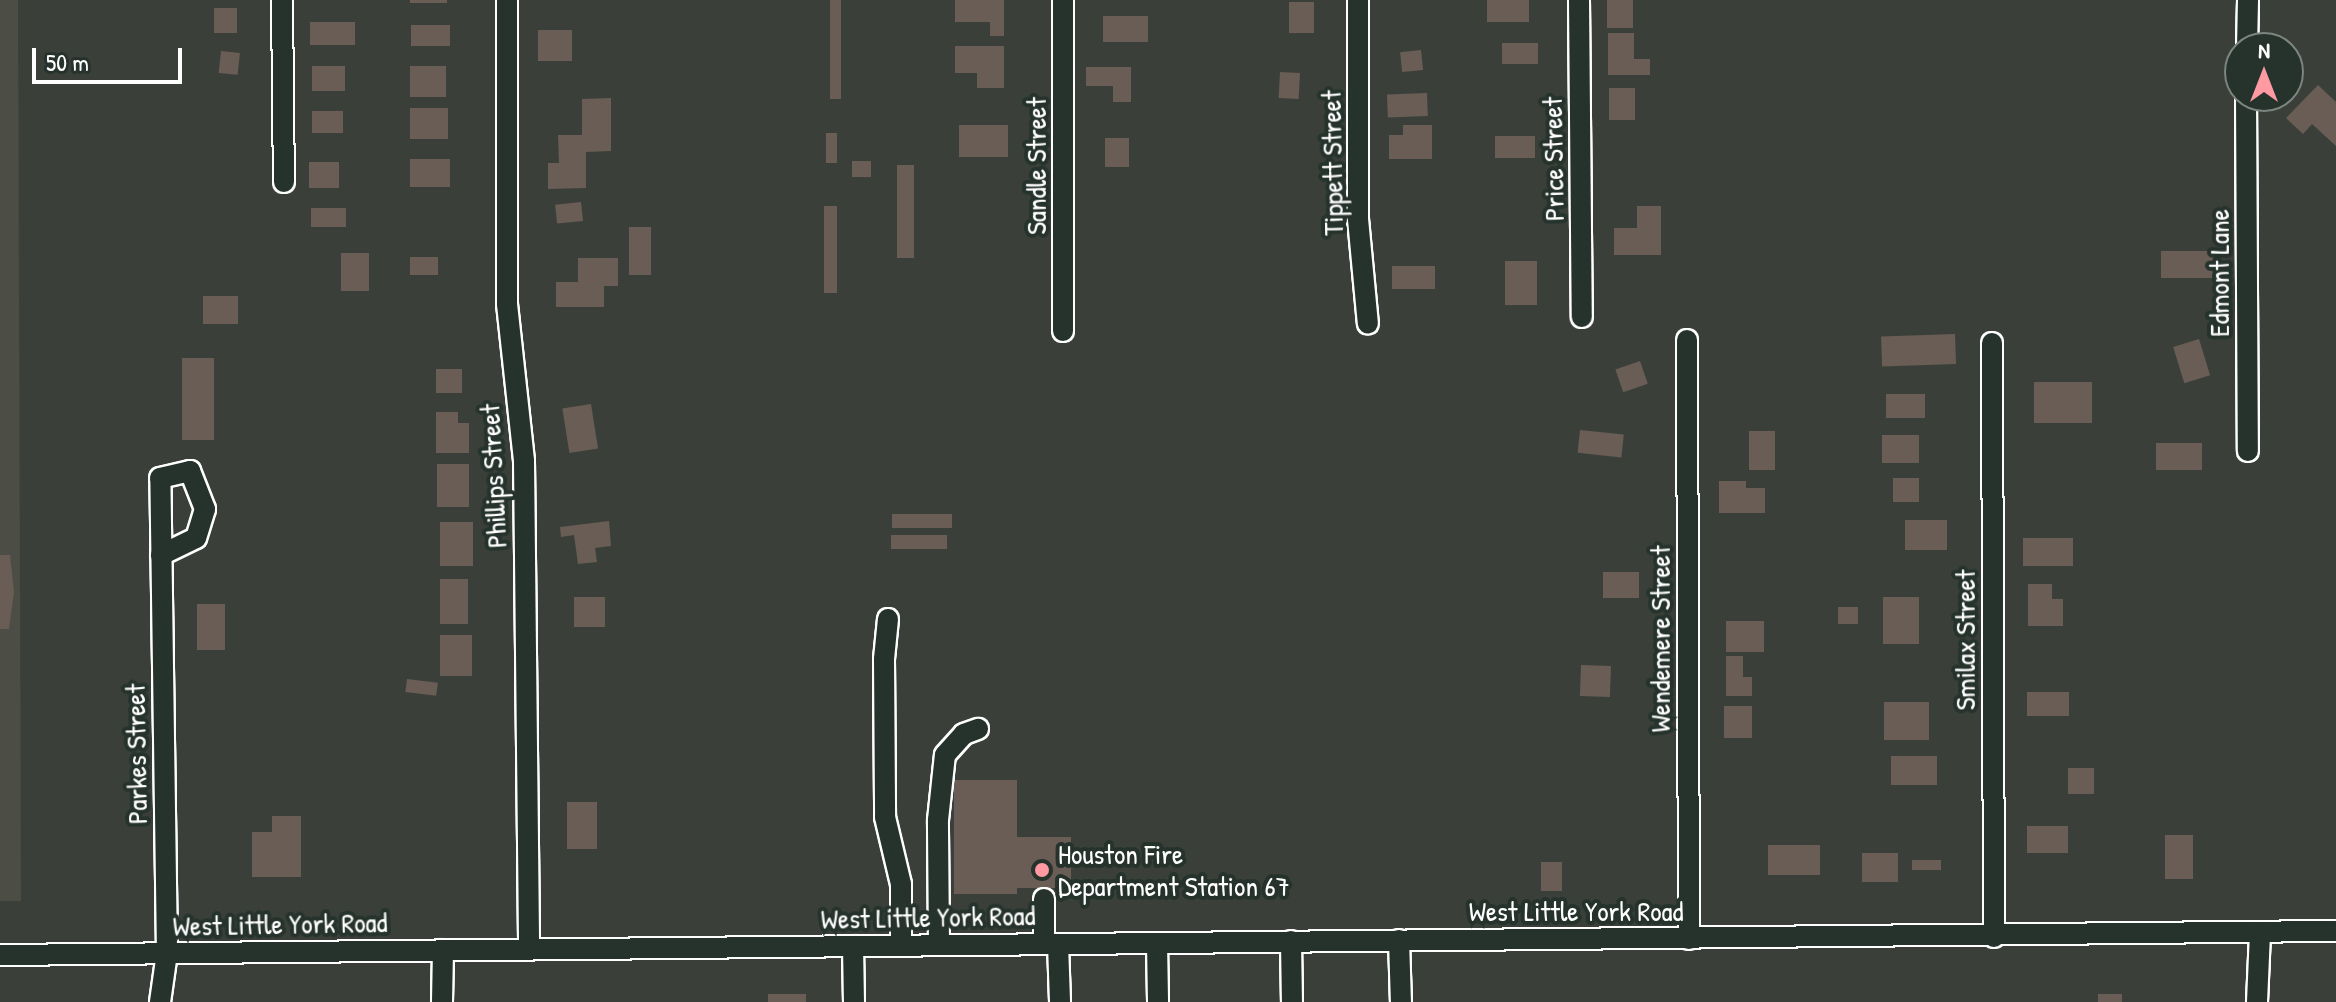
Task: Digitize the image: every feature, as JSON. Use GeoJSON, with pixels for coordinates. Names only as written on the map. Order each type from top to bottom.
{"type":"FeatureCollection","features":[{"type":"Feature","properties":{"kind":"street"},"geometry":{"type":"LineString","coordinates":[[282,0],[284,182]]}},
{"type":"Feature","properties":{"kind":"street","name":"Phillips Street"},"geometry":{"type":"LineString","coordinates":[[507,0],[507,304],[524,461],[529,949]]}},
{"type":"Feature","properties":{"kind":"street","name":"Sandle Street"},"geometry":{"type":"LineString","coordinates":[[1063,0],[1063,331]]}},
{"type":"Feature","properties":{"kind":"street","name":"Tippett Street"},"geometry":{"type":"LineString","coordinates":[[1358,0],[1358,219],[1368,324]]}},
{"type":"Feature","properties":{"kind":"street","name":"Price Street"},"geometry":{"type":"LineString","coordinates":[[1579,0],[1582,317]]}},
{"type":"Feature","properties":{"kind":"street"},"geometry":{"type":"LineString","coordinates":[[2247,32],[2248,0]]}},
{"type":"Feature","properties":{"kind":"street","name":"Edmont Lane"},"geometry":{"type":"LineString","coordinates":[[2246,112],[2248,451]]}},
{"type":"Feature","properties":{"kind":"street","name":"Wendemere Street"},"geometry":{"type":"LineString","coordinates":[[1687,340],[1689,939]]}},
{"type":"Feature","properties":{"kind":"street","name":"Smilax Street"},"geometry":{"type":"LineString","coordinates":[[1992,343],[1994,937]]}},
{"type":"Feature","properties":{"kind":"street","name":"Parkes Street"},"geometry":{"type":"LineString","coordinates":[[160,1002],[167,953],[161,555]]}},
{"type":"Feature","properties":{"kind":"street"},"geometry":{"type":"LineString","coordinates":[[888,619],[884,659],[885,817],[901,884],[901,945]]}},
{"type":"Feature","properties":{"kind":"street"},"geometry":{"type":"LineString","coordinates":[[939,944],[938,820],[945,755],[964,734],[978,729]]}},
{"type":"Feature","properties":{"kind":"street"},"geometry":{"type":"LineString","coordinates":[[1044,899],[1060,1002]]}},
{"type":"Feature","properties":{"kind":"street","name":"West Little York Road"},"geometry":{"type":"LineString","coordinates":[[0,955],[939,944],[1994,937],[2336,931]]}},
{"type":"Feature","properties":{"kind":"street"},"geometry":{"type":"LineString","coordinates":[[2257,1002],[2260,933]]}},
{"type":"Feature","properties":{"kind":"street"},"geometry":{"type":"LineString","coordinates":[[1399,940],[1401,1002]]}},
{"type":"Feature","properties":{"kind":"street"},"geometry":{"type":"LineString","coordinates":[[1291,941],[1292,1002]]}},
{"type":"Feature","properties":{"kind":"street"},"geometry":{"type":"LineString","coordinates":[[1157,943],[1158,1002]]}},
{"type":"Feature","properties":{"kind":"street"},"geometry":{"type":"LineString","coordinates":[[853,946],[854,1002]]}},
{"type":"Feature","properties":{"kind":"street"},"geometry":{"type":"LineString","coordinates":[[442,1002],[443,950]]}},
{"type":"Feature","properties":{"kind":"shaded area"},"geometry":{"type":"Polygon","coordinates":[[[0,0],[18,0],[21,901],[0,901],[0,0]]]}},
{"type":"Feature","properties":{"kind":"building"},"geometry":{"type":"Polygon","coordinates":[[[410,0],[447,0],[447,3],[410,3],[410,0]]]}},
{"type":"Feature","properties":{"kind":"building"},"geometry":{"type":"Polygon","coordinates":[[[830,0],[841,0],[841,99],[830,99],[830,0]]]}},
{"type":"Feature","properties":{"kind":"building"},"geometry":{"type":"Polygon","coordinates":[[[955,0],[1004,0],[1004,36],[990,36],[990,22],[955,22],[955,0]]]}},
{"type":"Feature","properties":{"kind":"building"},"geometry":{"type":"Polygon","coordinates":[[[1487,0],[1529,0],[1529,22],[1487,22],[1487,0]]]}},
{"type":"Feature","properties":{"kind":"building"},"geometry":{"type":"Polygon","coordinates":[[[1607,0],[1633,0],[1633,28],[1607,28],[1607,0]]]}},
{"type":"Feature","properties":{"kind":"building"},"geometry":{"type":"Polygon","coordinates":[[[1289,2],[1314,2],[1314,33],[1289,33],[1289,2]]]}},
{"type":"Feature","properties":{"kind":"building"},"geometry":{"type":"Polygon","coordinates":[[[214,8],[237,8],[237,33],[214,33],[214,8]]]}},
{"type":"Feature","properties":{"kind":"building"},"geometry":{"type":"Polygon","coordinates":[[[1103,16],[1148,16],[1148,42],[1103,42],[1103,16]]]}},
{"type":"Feature","properties":{"kind":"building"},"geometry":{"type":"Polygon","coordinates":[[[310,22],[355,22],[355,45],[310,45],[310,22]]]}},
{"type":"Feature","properties":{"kind":"building"},"geometry":{"type":"Polygon","coordinates":[[[411,25],[450,25],[450,46],[411,46],[411,25]]]}},
{"type":"Feature","properties":{"kind":"building"},"geometry":{"type":"Polygon","coordinates":[[[538,30],[572,30],[572,61],[538,61],[538,30]]]}},
{"type":"Feature","properties":{"kind":"building"},"geometry":{"type":"Polygon","coordinates":[[[1608,33],[1634,33],[1634,59],[1650,59],[1650,75],[1608,75],[1608,33]]]}},
{"type":"Feature","properties":{"kind":"building"},"geometry":{"type":"Polygon","coordinates":[[[1502,43],[1538,43],[1538,64],[1502,64],[1502,43]]]}},
{"type":"Feature","properties":{"kind":"building"},"geometry":{"type":"Polygon","coordinates":[[[955,46],[1004,46],[1004,88],[977,88],[977,73],[955,73],[955,46]]]}},
{"type":"Feature","properties":{"kind":"building"},"geometry":{"type":"Polygon","coordinates":[[[1421,50],[1423,70],[1402,72],[1400,52],[1421,50]]]}},
{"type":"Feature","properties":{"kind":"building"},"geometry":{"type":"Polygon","coordinates":[[[221,51],[240,53],[238,75],[219,73],[221,51]]]}},
{"type":"Feature","properties":{"kind":"building"},"geometry":{"type":"Polygon","coordinates":[[[312,66],[345,66],[345,91],[312,91],[312,66]]]}},
{"type":"Feature","properties":{"kind":"building"},"geometry":{"type":"Polygon","coordinates":[[[410,66],[446,66],[446,97],[410,97],[410,66]]]}},
{"type":"Feature","properties":{"kind":"building"},"geometry":{"type":"Polygon","coordinates":[[[1086,67],[1131,67],[1131,102],[1113,102],[1113,86],[1086,86],[1086,67]]]}},
{"type":"Feature","properties":{"kind":"building"},"geometry":{"type":"Polygon","coordinates":[[[1280,72],[1300,73],[1299,99],[1279,98],[1280,72]]]}},
{"type":"Feature","properties":{"kind":"building"},"geometry":{"type":"Polygon","coordinates":[[[2318,85],[2336,102],[2336,146],[2312,124],[2303,134],[2286,118],[2292,112],[2304,112],[2304,99],[2318,85]]]}},
{"type":"Feature","properties":{"kind":"building"},"geometry":{"type":"Polygon","coordinates":[[[1609,88],[1635,88],[1635,120],[1609,120],[1609,88]]]}},
{"type":"Feature","properties":{"kind":"building"},"geometry":{"type":"Polygon","coordinates":[[[1427,93],[1428,116],[1388,117],[1387,94],[1427,93]]]}},
{"type":"Feature","properties":{"kind":"building"},"geometry":{"type":"Polygon","coordinates":[[[611,98],[611,151],[586,152],[586,188],[548,189],[548,163],[559,163],[558,135],[582,135],[582,99],[611,98]]]}},
{"type":"Feature","properties":{"kind":"building"},"geometry":{"type":"Polygon","coordinates":[[[410,108],[448,108],[448,139],[410,139],[410,108]]]}},
{"type":"Feature","properties":{"kind":"building"},"geometry":{"type":"Polygon","coordinates":[[[312,111],[343,111],[343,133],[312,133],[312,111]]]}},
{"type":"Feature","properties":{"kind":"building"},"geometry":{"type":"Polygon","coordinates":[[[959,125],[1008,125],[1008,157],[959,157],[959,125]]]}},
{"type":"Feature","properties":{"kind":"building"},"geometry":{"type":"Polygon","coordinates":[[[1403,125],[1432,125],[1432,159],[1389,159],[1389,135],[1403,135],[1403,125]]]}},
{"type":"Feature","properties":{"kind":"building"},"geometry":{"type":"Polygon","coordinates":[[[826,133],[837,133],[837,163],[826,163],[826,133]]]}},
{"type":"Feature","properties":{"kind":"building"},"geometry":{"type":"Polygon","coordinates":[[[1495,136],[1535,136],[1535,158],[1495,158],[1495,136]]]}},
{"type":"Feature","properties":{"kind":"building"},"geometry":{"type":"Polygon","coordinates":[[[1105,138],[1129,138],[1129,167],[1105,167],[1105,138]]]}},
{"type":"Feature","properties":{"kind":"building"},"geometry":{"type":"Polygon","coordinates":[[[410,159],[450,159],[450,187],[410,187],[410,159]]]}},
{"type":"Feature","properties":{"kind":"building"},"geometry":{"type":"Polygon","coordinates":[[[852,161],[871,161],[871,177],[852,177],[852,161]]]}},
{"type":"Feature","properties":{"kind":"building"},"geometry":{"type":"Polygon","coordinates":[[[309,162],[339,162],[339,188],[309,188],[309,162]]]}},
{"type":"Feature","properties":{"kind":"building"},"geometry":{"type":"Polygon","coordinates":[[[897,165],[914,165],[914,258],[897,258],[897,165]]]}},
{"type":"Feature","properties":{"kind":"building"},"geometry":{"type":"Polygon","coordinates":[[[581,202],[583,221],[557,224],[555,205],[581,202]]]}},
{"type":"Feature","properties":{"kind":"building"},"geometry":{"type":"Polygon","coordinates":[[[824,206],[837,206],[837,293],[824,293],[824,206]]]}},
{"type":"Feature","properties":{"kind":"building"},"geometry":{"type":"Polygon","coordinates":[[[1637,206],[1661,206],[1661,255],[1614,255],[1614,228],[1637,228],[1637,206]]]}},
{"type":"Feature","properties":{"kind":"building"},"geometry":{"type":"Polygon","coordinates":[[[311,208],[346,208],[346,227],[311,227],[311,208]]]}},
{"type":"Feature","properties":{"kind":"building"},"geometry":{"type":"Polygon","coordinates":[[[629,227],[651,227],[651,275],[629,275],[629,227]]]}},
{"type":"Feature","properties":{"kind":"building"},"geometry":{"type":"Polygon","coordinates":[[[2161,251],[2214,251],[2214,278],[2161,278],[2161,251]]]}},
{"type":"Feature","properties":{"kind":"building"},"geometry":{"type":"Polygon","coordinates":[[[341,253],[369,253],[369,291],[341,291],[341,253]]]}},
{"type":"Feature","properties":{"kind":"building"},"geometry":{"type":"Polygon","coordinates":[[[410,257],[438,257],[438,275],[410,275],[410,257]]]}},
{"type":"Feature","properties":{"kind":"building"},"geometry":{"type":"Polygon","coordinates":[[[578,258],[618,258],[618,286],[604,286],[604,307],[556,307],[556,282],[578,282],[578,258]]]}},
{"type":"Feature","properties":{"kind":"building"},"geometry":{"type":"Polygon","coordinates":[[[1505,261],[1537,261],[1537,305],[1505,305],[1505,261]]]}},
{"type":"Feature","properties":{"kind":"building"},"geometry":{"type":"Polygon","coordinates":[[[1392,266],[1435,266],[1435,289],[1392,289],[1392,266]]]}},
{"type":"Feature","properties":{"kind":"building"},"geometry":{"type":"Polygon","coordinates":[[[203,296],[238,296],[238,324],[203,324],[203,296]]]}},
{"type":"Feature","properties":{"kind":"building"},"geometry":{"type":"Polygon","coordinates":[[[1955,334],[1956,364],[1882,367],[1881,337],[1955,334]]]}},
{"type":"Feature","properties":{"kind":"building"},"geometry":{"type":"Polygon","coordinates":[[[2199,339],[2210,375],[2184,383],[2173,347],[2199,339]]]}},
{"type":"Feature","properties":{"kind":"building"},"geometry":{"type":"Polygon","coordinates":[[[182,358],[214,358],[214,440],[182,440],[182,358]]]}},
{"type":"Feature","properties":{"kind":"building"},"geometry":{"type":"Polygon","coordinates":[[[1640,361],[1648,384],[1623,392],[1615,369],[1640,361]]]}},
{"type":"Feature","properties":{"kind":"building"},"geometry":{"type":"Polygon","coordinates":[[[436,369],[462,369],[462,393],[436,393],[436,369]]]}},
{"type":"Feature","properties":{"kind":"building"},"geometry":{"type":"Polygon","coordinates":[[[2034,382],[2092,382],[2092,423],[2034,423],[2034,382]]]}},
{"type":"Feature","properties":{"kind":"building"},"geometry":{"type":"Polygon","coordinates":[[[1886,394],[1925,394],[1925,418],[1886,418],[1886,394]]]}},
{"type":"Feature","properties":{"kind":"building"},"geometry":{"type":"Polygon","coordinates":[[[591,404],[598,448],[569,453],[562,409],[591,404]]]}},
{"type":"Feature","properties":{"kind":"building"},"geometry":{"type":"Polygon","coordinates":[[[436,412],[458,412],[458,423],[469,423],[469,453],[436,453],[436,412]]]}},
{"type":"Feature","properties":{"kind":"building"},"geometry":{"type":"Polygon","coordinates":[[[1580,430],[1624,435],[1621,457],[1578,453],[1580,430]]]}},
{"type":"Feature","properties":{"kind":"building"},"geometry":{"type":"Polygon","coordinates":[[[1749,431],[1775,431],[1775,470],[1749,470],[1749,431]]]}},
{"type":"Feature","properties":{"kind":"building"},"geometry":{"type":"Polygon","coordinates":[[[1882,435],[1919,435],[1919,463],[1882,463],[1882,435]]]}},
{"type":"Feature","properties":{"kind":"building"},"geometry":{"type":"Polygon","coordinates":[[[2156,443],[2202,443],[2202,470],[2156,470],[2156,443]]]}},
{"type":"Feature","properties":{"kind":"building"},"geometry":{"type":"Polygon","coordinates":[[[437,464],[469,464],[469,507],[437,507],[437,464]]]}},
{"type":"Feature","properties":{"kind":"building"},"geometry":{"type":"Polygon","coordinates":[[[1893,478],[1919,478],[1919,502],[1893,502],[1893,478]]]}},
{"type":"Feature","properties":{"kind":"building"},"geometry":{"type":"Polygon","coordinates":[[[1719,481],[1746,481],[1746,488],[1765,488],[1765,513],[1719,513],[1719,481]]]}},
{"type":"Feature","properties":{"kind":"building"},"geometry":{"type":"Polygon","coordinates":[[[892,514],[952,514],[952,528],[892,528],[892,514]]]}},
{"type":"Feature","properties":{"kind":"building"},"geometry":{"type":"Polygon","coordinates":[[[1905,520],[1947,520],[1947,550],[1905,550],[1905,520]]]}},
{"type":"Feature","properties":{"kind":"building"},"geometry":{"type":"Polygon","coordinates":[[[609,521],[611,546],[595,548],[597,562],[578,564],[574,535],[561,537],[560,527],[609,521]]]}},
{"type":"Feature","properties":{"kind":"building"},"geometry":{"type":"Polygon","coordinates":[[[440,522],[473,522],[473,566],[440,566],[440,522]]]}},
{"type":"Feature","properties":{"kind":"building"},"geometry":{"type":"Polygon","coordinates":[[[891,535],[947,535],[947,549],[891,549],[891,535]]]}},
{"type":"Feature","properties":{"kind":"building"},"geometry":{"type":"Polygon","coordinates":[[[2023,538],[2073,538],[2073,566],[2023,566],[2023,538]]]}},
{"type":"Feature","properties":{"kind":"building"},"geometry":{"type":"Polygon","coordinates":[[[0,555],[10,555],[14,592],[9,629],[0,629],[0,555]]]}},
{"type":"Feature","properties":{"kind":"building"},"geometry":{"type":"Polygon","coordinates":[[[1603,572],[1639,572],[1639,598],[1603,598],[1603,572]]]}},
{"type":"Feature","properties":{"kind":"building"},"geometry":{"type":"Polygon","coordinates":[[[440,579],[468,579],[468,624],[440,624],[440,579]]]}},
{"type":"Feature","properties":{"kind":"building"},"geometry":{"type":"Polygon","coordinates":[[[2028,584],[2052,584],[2052,599],[2063,599],[2063,626],[2028,626],[2028,584]]]}},
{"type":"Feature","properties":{"kind":"building"},"geometry":{"type":"Polygon","coordinates":[[[574,597],[605,597],[605,627],[574,627],[574,597]]]}},
{"type":"Feature","properties":{"kind":"building"},"geometry":{"type":"Polygon","coordinates":[[[1883,597],[1919,597],[1919,644],[1883,644],[1883,597]]]}},
{"type":"Feature","properties":{"kind":"building"},"geometry":{"type":"Polygon","coordinates":[[[197,604],[225,604],[225,650],[197,650],[197,604]]]}},
{"type":"Feature","properties":{"kind":"building"},"geometry":{"type":"Polygon","coordinates":[[[1838,607],[1858,607],[1858,624],[1838,624],[1838,607]]]}},
{"type":"Feature","properties":{"kind":"building"},"geometry":{"type":"Polygon","coordinates":[[[1726,621],[1764,621],[1764,652],[1726,652],[1726,621]]]}},
{"type":"Feature","properties":{"kind":"building"},"geometry":{"type":"Polygon","coordinates":[[[440,635],[472,635],[472,676],[440,676],[440,635]]]}},
{"type":"Feature","properties":{"kind":"building"},"geometry":{"type":"Polygon","coordinates":[[[1726,656],[1743,656],[1743,677],[1752,677],[1752,696],[1726,696],[1726,656]]]}},
{"type":"Feature","properties":{"kind":"building"},"geometry":{"type":"Polygon","coordinates":[[[1581,665],[1611,666],[1610,697],[1580,696],[1581,665]]]}},
{"type":"Feature","properties":{"kind":"building"},"geometry":{"type":"Polygon","coordinates":[[[407,679],[438,683],[436,696],[405,692],[407,679]]]}},
{"type":"Feature","properties":{"kind":"building"},"geometry":{"type":"Polygon","coordinates":[[[2027,692],[2069,692],[2069,716],[2027,716],[2027,692]]]}},
{"type":"Feature","properties":{"kind":"building"},"geometry":{"type":"Polygon","coordinates":[[[1884,702],[1929,702],[1929,740],[1884,740],[1884,702]]]}},
{"type":"Feature","properties":{"kind":"building"},"geometry":{"type":"Polygon","coordinates":[[[1724,706],[1752,706],[1752,738],[1724,738],[1724,706]]]}},
{"type":"Feature","properties":{"kind":"building"},"geometry":{"type":"Polygon","coordinates":[[[1891,756],[1937,756],[1937,785],[1891,785],[1891,756]]]}},
{"type":"Feature","properties":{"kind":"building"},"geometry":{"type":"Polygon","coordinates":[[[2068,768],[2094,768],[2094,794],[2068,794],[2068,768]]]}},
{"type":"Feature","properties":{"kind":"building"},"geometry":{"type":"Polygon","coordinates":[[[954,780],[1017,780],[1017,837],[1071,837],[1071,888],[1017,888],[1017,894],[954,894],[954,780]]]}},
{"type":"Feature","properties":{"kind":"building"},"geometry":{"type":"Polygon","coordinates":[[[567,802],[597,802],[597,849],[567,849],[567,802]]]}},
{"type":"Feature","properties":{"kind":"building"},"geometry":{"type":"Polygon","coordinates":[[[272,816],[301,816],[301,877],[252,877],[252,832],[272,832],[272,816]]]}},
{"type":"Feature","properties":{"kind":"building"},"geometry":{"type":"Polygon","coordinates":[[[2027,826],[2068,826],[2068,853],[2027,853],[2027,826]]]}},
{"type":"Feature","properties":{"kind":"building"},"geometry":{"type":"Polygon","coordinates":[[[2165,835],[2193,835],[2193,879],[2165,879],[2165,835]]]}},
{"type":"Feature","properties":{"kind":"building"},"geometry":{"type":"Polygon","coordinates":[[[1768,845],[1820,845],[1820,875],[1768,875],[1768,845]]]}},
{"type":"Feature","properties":{"kind":"building"},"geometry":{"type":"Polygon","coordinates":[[[1862,853],[1898,853],[1898,882],[1862,882],[1862,853]]]}},
{"type":"Feature","properties":{"kind":"building"},"geometry":{"type":"Polygon","coordinates":[[[1912,860],[1941,860],[1941,870],[1912,870],[1912,860]]]}},
{"type":"Feature","properties":{"kind":"building"},"geometry":{"type":"Polygon","coordinates":[[[1541,862],[1562,862],[1562,891],[1541,891],[1541,862]]]}},
{"type":"Feature","properties":{"kind":"building"},"geometry":{"type":"Polygon","coordinates":[[[768,994],[806,994],[806,1002],[768,1002],[768,994]]]}},
{"type":"Feature","properties":{"kind":"building"},"geometry":{"type":"Polygon","coordinates":[[[2098,994],[2122,994],[2122,1002],[2098,1002],[2098,994]]]}},
{"type":"Feature","properties":{"kind":"place","name":"Houston Fire Department Station 67"},"geometry":{"type":"Point","coordinates":[1042,870]}}]}
